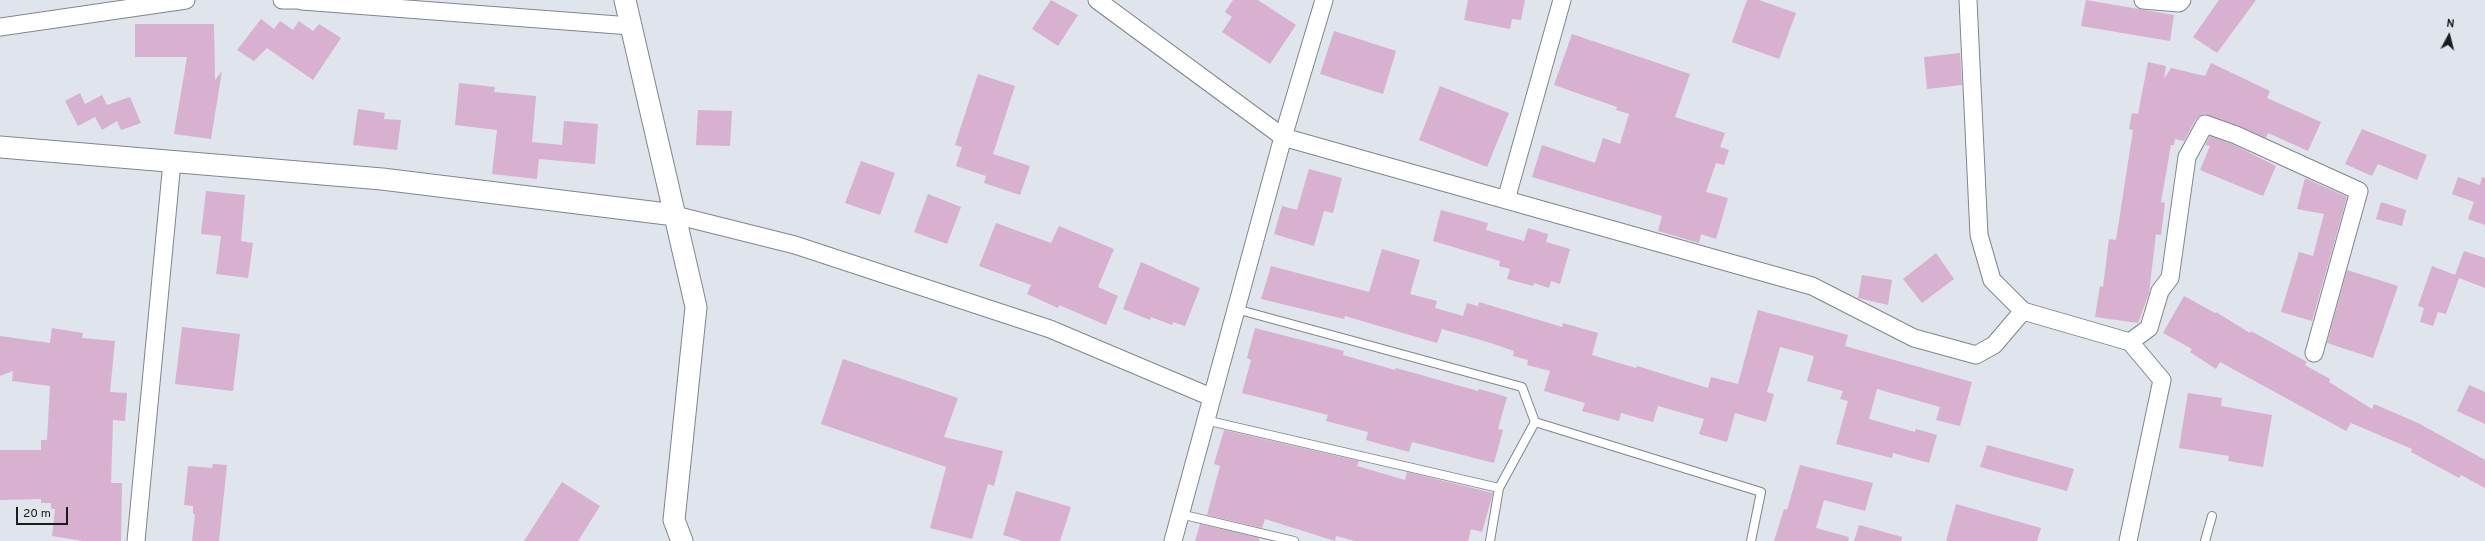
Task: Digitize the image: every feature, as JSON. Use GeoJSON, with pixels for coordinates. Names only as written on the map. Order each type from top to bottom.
{"type":"FeatureCollection","features":[{"type":"Feature","properties":{"kind":"street"},"geometry":{"type":"LineString","coordinates":[[0,27],[186,0]]}},
{"type":"Feature","properties":{"kind":"street"},"geometry":{"type":"LineString","coordinates":[[282,0],[302,0],[631,26]]}},
{"type":"Feature","properties":{"kind":"street"},"geometry":{"type":"LineString","coordinates":[[625,0],[696,307],[674,520],[682,541]]}},
{"type":"Feature","properties":{"kind":"street"},"geometry":{"type":"LineString","coordinates":[[1097,0],[1284,137],[1812,286],[1914,338],[1976,355],[1994,345],[2023,311]]}},
{"type":"Feature","properties":{"kind":"street"},"geometry":{"type":"LineString","coordinates":[[1173,541],[1211,397],[1324,0]]}},
{"type":"Feature","properties":{"kind":"street"},"geometry":{"type":"LineString","coordinates":[[1506,200],[1562,0]]}},
{"type":"Feature","properties":{"kind":"street"},"geometry":{"type":"LineString","coordinates":[[1968,0],[1979,235],[1992,280],[2023,311],[2130,342],[2162,380],[2128,541]]}},
{"type":"Feature","properties":{"kind":"street"},"geometry":{"type":"LineString","coordinates":[[2143,0],[2179,3],[2182,0]]}},
{"type":"Feature","properties":{"kind":"street"},"geometry":{"type":"LineString","coordinates":[[2130,342],[2149,328],[2160,291],[2170,278],[2187,157],[2205,124],[2236,136],[2359,191],[2314,352]]}},
{"type":"Feature","properties":{"kind":"street"},"geometry":{"type":"LineString","coordinates":[[0,147],[382,179],[675,215],[795,245],[1050,329],[1211,397]]}},
{"type":"Feature","properties":{"kind":"street"},"geometry":{"type":"LineString","coordinates":[[136,541],[172,162]]}},
{"type":"Feature","properties":{"kind":"lane"},"geometry":{"type":"LineString","coordinates":[[1236,309],[1522,387],[1535,422],[1499,488],[1490,541]]}},
{"type":"Feature","properties":{"kind":"lane"},"geometry":{"type":"LineString","coordinates":[[1205,420],[1499,488]]}},
{"type":"Feature","properties":{"kind":"lane"},"geometry":{"type":"LineString","coordinates":[[1535,422],[1762,492],[1751,541]]}},
{"type":"Feature","properties":{"kind":"lane"},"geometry":{"type":"LineString","coordinates":[[1180,514],[1294,541]]}},
{"type":"Feature","properties":{"kind":"lane"},"geometry":{"type":"LineString","coordinates":[[2205,541],[2212,516]]}},
{"type":"Feature","properties":{"kind":"building"},"geometry":{"type":"Polygon","coordinates":[[[1051,0],[1078,15],[1058,46],[1032,29],[1051,0]]]}},
{"type":"Feature","properties":{"kind":"building"},"geometry":{"type":"Polygon","coordinates":[[[1233,0],[1258,0],[1296,25],[1270,64],[1222,32],[1232,17],[1225,12],[1233,0]]]}},
{"type":"Feature","properties":{"kind":"building"},"geometry":{"type":"Polygon","coordinates":[[[1468,0],[1525,0],[1521,20],[1512,19],[1510,29],[1464,20],[1468,0]]]}},
{"type":"Feature","properties":{"kind":"building"},"geometry":{"type":"Polygon","coordinates":[[[1747,0],[1759,0],[1796,13],[1779,59],[1732,42],[1747,0]]]}},
{"type":"Feature","properties":{"kind":"building"},"geometry":{"type":"Polygon","coordinates":[[[2086,0],[2174,15],[2170,41],[2081,26],[2086,0]]]}},
{"type":"Feature","properties":{"kind":"building"},"geometry":{"type":"Polygon","coordinates":[[[2219,0],[2256,0],[2217,53],[2193,37],[2219,0]]]}},
{"type":"Feature","properties":{"kind":"building"},"geometry":{"type":"Polygon","coordinates":[[[261,19],[274,29],[280,21],[293,30],[299,21],[313,31],[319,24],[341,38],[313,80],[267,48],[254,61],[237,50],[261,19]]]}},
{"type":"Feature","properties":{"kind":"building"},"geometry":{"type":"Polygon","coordinates":[[[135,24],[214,24],[215,80],[222,71],[211,139],[174,134],[187,57],[135,57],[135,24]]]}},
{"type":"Feature","properties":{"kind":"building"},"geometry":{"type":"Polygon","coordinates":[[[1334,31],[1396,51],[1383,94],[1320,74],[1334,31]]]}},
{"type":"Feature","properties":{"kind":"building"},"geometry":{"type":"Polygon","coordinates":[[[1572,34],[1690,74],[1675,117],[1725,133],[1720,147],[1729,150],[1724,165],[1716,163],[1706,192],[1728,198],[1716,239],[1701,234],[1699,243],[1658,231],[1662,216],[1532,177],[1542,145],[1595,163],[1603,138],[1620,144],[1629,114],[1616,110],[1617,107],[1554,85],[1572,34]]]}},
{"type":"Feature","properties":{"kind":"building"},"geometry":{"type":"Polygon","coordinates":[[[1960,53],[1962,85],[1927,89],[1924,57],[1960,53]]]}},
{"type":"Feature","properties":{"kind":"building"},"geometry":{"type":"Polygon","coordinates":[[[2148,62],[2166,66],[2164,79],[2171,68],[2205,76],[2211,63],[2270,91],[2267,98],[2321,122],[2308,151],[2268,133],[2266,138],[2239,126],[2204,114],[2196,119],[2184,141],[2175,139],[2174,145],[2171,145],[2161,202],[2165,203],[2161,235],[2156,234],[2149,293],[2138,323],[2095,317],[2100,286],[2103,287],[2109,239],[2116,240],[2133,130],[2129,129],[2132,113],[2138,114],[2148,62]]]}},
{"type":"Feature","properties":{"kind":"building"},"geometry":{"type":"Polygon","coordinates":[[[978,74],[1015,86],[993,154],[1030,166],[1020,195],[984,183],[986,176],[956,166],[962,147],[955,145],[978,74]]]}},
{"type":"Feature","properties":{"kind":"building"},"geometry":{"type":"Polygon","coordinates":[[[459,83],[495,87],[494,92],[536,96],[532,142],[562,145],[564,121],[598,124],[595,164],[539,159],[537,179],[492,174],[497,130],[455,125],[459,83]]]}},
{"type":"Feature","properties":{"kind":"building"},"geometry":{"type":"Polygon","coordinates":[[[1440,86],[1509,113],[1487,167],[1419,140],[1440,86]]]}},
{"type":"Feature","properties":{"kind":"building"},"geometry":{"type":"Polygon","coordinates":[[[80,93],[85,104],[102,95],[107,105],[130,97],[141,123],[121,130],[117,121],[102,130],[95,117],[78,126],[65,101],[80,93]]]}},
{"type":"Feature","properties":{"kind":"building"},"geometry":{"type":"Polygon","coordinates":[[[358,109],[385,113],[384,119],[401,120],[397,150],[353,145],[358,109]]]}},
{"type":"Feature","properties":{"kind":"building"},"geometry":{"type":"Polygon","coordinates":[[[698,110],[732,111],[730,146],[696,145],[698,110]]]}},
{"type":"Feature","properties":{"kind":"building"},"geometry":{"type":"Polygon","coordinates":[[[2362,129],[2427,155],[2417,180],[2378,164],[2372,176],[2345,164],[2362,129]]]}},
{"type":"Feature","properties":{"kind":"building"},"geometry":{"type":"Polygon","coordinates":[[[2210,136],[2232,144],[2276,166],[2263,196],[2200,170],[2210,146],[2205,145],[2210,136]]]}},
{"type":"Feature","properties":{"kind":"building"},"geometry":{"type":"Polygon","coordinates":[[[861,161],[895,173],[880,215],[845,203],[861,161]]]}},
{"type":"Feature","properties":{"kind":"building"},"geometry":{"type":"Polygon","coordinates":[[[1309,169],[1342,178],[1333,213],[1324,211],[1314,246],[1274,234],[1282,206],[1297,210],[1309,169]]]}},
{"type":"Feature","properties":{"kind":"building"},"geometry":{"type":"Polygon","coordinates":[[[2458,177],[2480,185],[2482,177],[2485,178],[2485,225],[2468,219],[2474,202],[2452,194],[2458,177]]]}},
{"type":"Feature","properties":{"kind":"building"},"geometry":{"type":"Polygon","coordinates":[[[2305,178],[2347,197],[2312,321],[2281,312],[2299,252],[2313,256],[2324,214],[2297,209],[2305,178]]]}},
{"type":"Feature","properties":{"kind":"building"},"geometry":{"type":"Polygon","coordinates":[[[206,191],[245,195],[241,241],[253,243],[248,278],[216,274],[221,236],[201,234],[206,191]]]}},
{"type":"Feature","properties":{"kind":"building"},"geometry":{"type":"Polygon","coordinates":[[[928,194],[961,207],[947,244],[914,232],[928,194]]]}},
{"type":"Feature","properties":{"kind":"building"},"geometry":{"type":"Polygon","coordinates":[[[2381,202],[2406,210],[2402,226],[2376,219],[2381,202]]]}},
{"type":"Feature","properties":{"kind":"building"},"geometry":{"type":"Polygon","coordinates":[[[1441,210],[1488,223],[1486,230],[1524,241],[1528,228],[1548,234],[1546,242],[1570,249],[1560,284],[1551,281],[1549,288],[1534,283],[1533,286],[1507,279],[1510,269],[1499,266],[1500,261],[1433,241],[1441,210]]]}},
{"type":"Feature","properties":{"kind":"building"},"geometry":{"type":"Polygon","coordinates":[[[996,223],[1051,243],[1059,226],[1114,249],[1098,287],[1118,296],[1106,325],[1059,305],[1058,308],[1027,294],[1031,285],[979,266],[996,223]]]}},
{"type":"Feature","properties":{"kind":"building"},"geometry":{"type":"Polygon","coordinates":[[[1382,249],[1420,260],[1410,294],[1437,301],[1435,308],[1463,316],[1467,303],[1478,306],[1479,302],[1562,327],[1563,323],[1598,333],[1592,355],[1636,368],[1637,366],[1708,388],[1711,377],[1738,384],[1758,310],[1848,335],[1845,346],[1972,382],[1960,426],[1936,420],[1940,407],[1877,389],[1869,419],[1915,432],[1916,429],[1937,435],[1929,463],[1893,453],[1892,458],[1836,444],[1848,401],[1840,399],[1843,391],[1807,381],[1814,356],[1780,347],[1767,392],[1774,394],[1766,422],[1735,413],[1727,442],[1699,434],[1704,419],[1658,406],[1653,422],[1621,413],[1619,421],[1582,411],[1585,403],[1544,391],[1550,371],[1527,365],[1528,360],[1513,356],[1514,351],[1491,343],[1442,329],[1437,343],[1345,316],[1344,319],[1261,299],[1271,266],[1369,292],[1382,249]]]}},
{"type":"Feature","properties":{"kind":"building"},"geometry":{"type":"Polygon","coordinates":[[[2464,251],[2485,258],[2485,288],[2459,278],[2446,314],[2438,312],[2433,326],[2420,322],[2424,308],[2418,306],[2432,266],[2455,275],[2464,251]]]}},
{"type":"Feature","properties":{"kind":"building"},"geometry":{"type":"Polygon","coordinates":[[[1936,253],[1954,279],[1922,303],[1903,279],[1936,253]]]}},
{"type":"Feature","properties":{"kind":"building"},"geometry":{"type":"Polygon","coordinates":[[[1141,262],[1200,288],[1185,326],[1173,322],[1172,325],[1151,317],[1150,320],[1123,309],[1141,262]]]}},
{"type":"Feature","properties":{"kind":"building"},"geometry":{"type":"Polygon","coordinates":[[[2347,270],[2398,286],[2373,358],[2327,343],[2347,270]]]}},
{"type":"Feature","properties":{"kind":"building"},"geometry":{"type":"Polygon","coordinates":[[[1862,275],[1892,280],[1888,305],[1858,298],[1862,275]]]}},
{"type":"Feature","properties":{"kind":"building"},"geometry":{"type":"Polygon","coordinates":[[[2184,296],[2215,313],[2216,312],[2250,333],[2251,331],[2307,362],[2305,365],[2330,379],[2329,382],[2372,409],[2374,404],[2418,423],[2485,460],[2485,488],[2461,475],[2459,478],[2411,452],[2412,449],[2351,423],[2346,431],[2220,362],[2216,369],[2190,352],[2192,349],[2163,333],[2184,296]]]}},
{"type":"Feature","properties":{"kind":"building"},"geometry":{"type":"Polygon","coordinates":[[[182,327],[240,334],[233,391],[175,384],[182,327]]]}},
{"type":"Feature","properties":{"kind":"building"},"geometry":{"type":"Polygon","coordinates":[[[52,328],[83,333],[82,338],[115,341],[110,392],[127,393],[125,421],[113,420],[111,483],[122,483],[121,541],[83,541],[52,536],[55,509],[51,509],[51,503],[41,503],[41,499],[0,500],[0,450],[41,450],[41,440],[47,440],[50,386],[12,381],[13,371],[0,376],[0,336],[50,343],[52,328]]]}},
{"type":"Feature","properties":{"kind":"building"},"geometry":{"type":"Polygon","coordinates":[[[1255,328],[1344,351],[1343,355],[1395,370],[1396,368],[1478,391],[1479,389],[1507,397],[1498,429],[1503,430],[1494,463],[1412,442],[1409,452],[1366,440],[1368,432],[1326,421],[1328,415],[1242,393],[1251,360],[1247,358],[1255,328]]]}},
{"type":"Feature","properties":{"kind":"building"},"geometry":{"type":"Polygon","coordinates":[[[843,359],[958,398],[944,437],[1003,451],[994,486],[988,484],[972,539],[930,528],[946,467],[821,424],[843,359]]]}},
{"type":"Feature","properties":{"kind":"building"},"geometry":{"type":"Polygon","coordinates":[[[2469,385],[2485,392],[2485,424],[2457,411],[2469,385]]]}},
{"type":"Feature","properties":{"kind":"building"},"geometry":{"type":"Polygon","coordinates":[[[2188,393],[2222,398],[2221,406],[2272,415],[2263,467],[2228,461],[2229,456],[2179,448],[2188,393]]]}},
{"type":"Feature","properties":{"kind":"building"},"geometry":{"type":"Polygon","coordinates":[[[1224,430],[1359,461],[1357,466],[1405,480],[1407,472],[1493,493],[1482,532],[1471,529],[1468,541],[1355,541],[1336,536],[1335,541],[1265,519],[1262,528],[1207,515],[1220,466],[1214,464],[1224,430]]]}},
{"type":"Feature","properties":{"kind":"building"},"geometry":{"type":"Polygon","coordinates":[[[1987,445],[2074,469],[2067,491],[1980,467],[1987,445]]]}},
{"type":"Feature","properties":{"kind":"building"},"geometry":{"type":"Polygon","coordinates":[[[213,464],[227,465],[219,541],[192,541],[195,514],[193,514],[193,506],[184,505],[188,466],[212,468],[213,464]]]}},
{"type":"Feature","properties":{"kind":"building"},"geometry":{"type":"Polygon","coordinates":[[[1800,465],[1873,483],[1865,511],[1824,500],[1816,528],[1849,537],[1848,541],[1774,541],[1784,509],[1787,510],[1800,465]]]}},
{"type":"Feature","properties":{"kind":"building"},"geometry":{"type":"Polygon","coordinates":[[[562,482],[600,506],[578,541],[524,541],[562,482]]]}},
{"type":"Feature","properties":{"kind":"building"},"geometry":{"type":"Polygon","coordinates":[[[1016,491],[1071,507],[1060,541],[1023,541],[1003,535],[1016,491]]]}},
{"type":"Feature","properties":{"kind":"building"},"geometry":{"type":"Polygon","coordinates":[[[1956,504],[2041,528],[2037,541],[1946,541],[1956,504]]]}},
{"type":"Feature","properties":{"kind":"building"},"geometry":{"type":"Polygon","coordinates":[[[1200,524],[1259,538],[1259,541],[1195,541],[1200,524]]]}},
{"type":"Feature","properties":{"kind":"building"},"geometry":{"type":"Polygon","coordinates":[[[1859,525],[1902,537],[1901,541],[1854,541],[1859,525]]]}}]}
